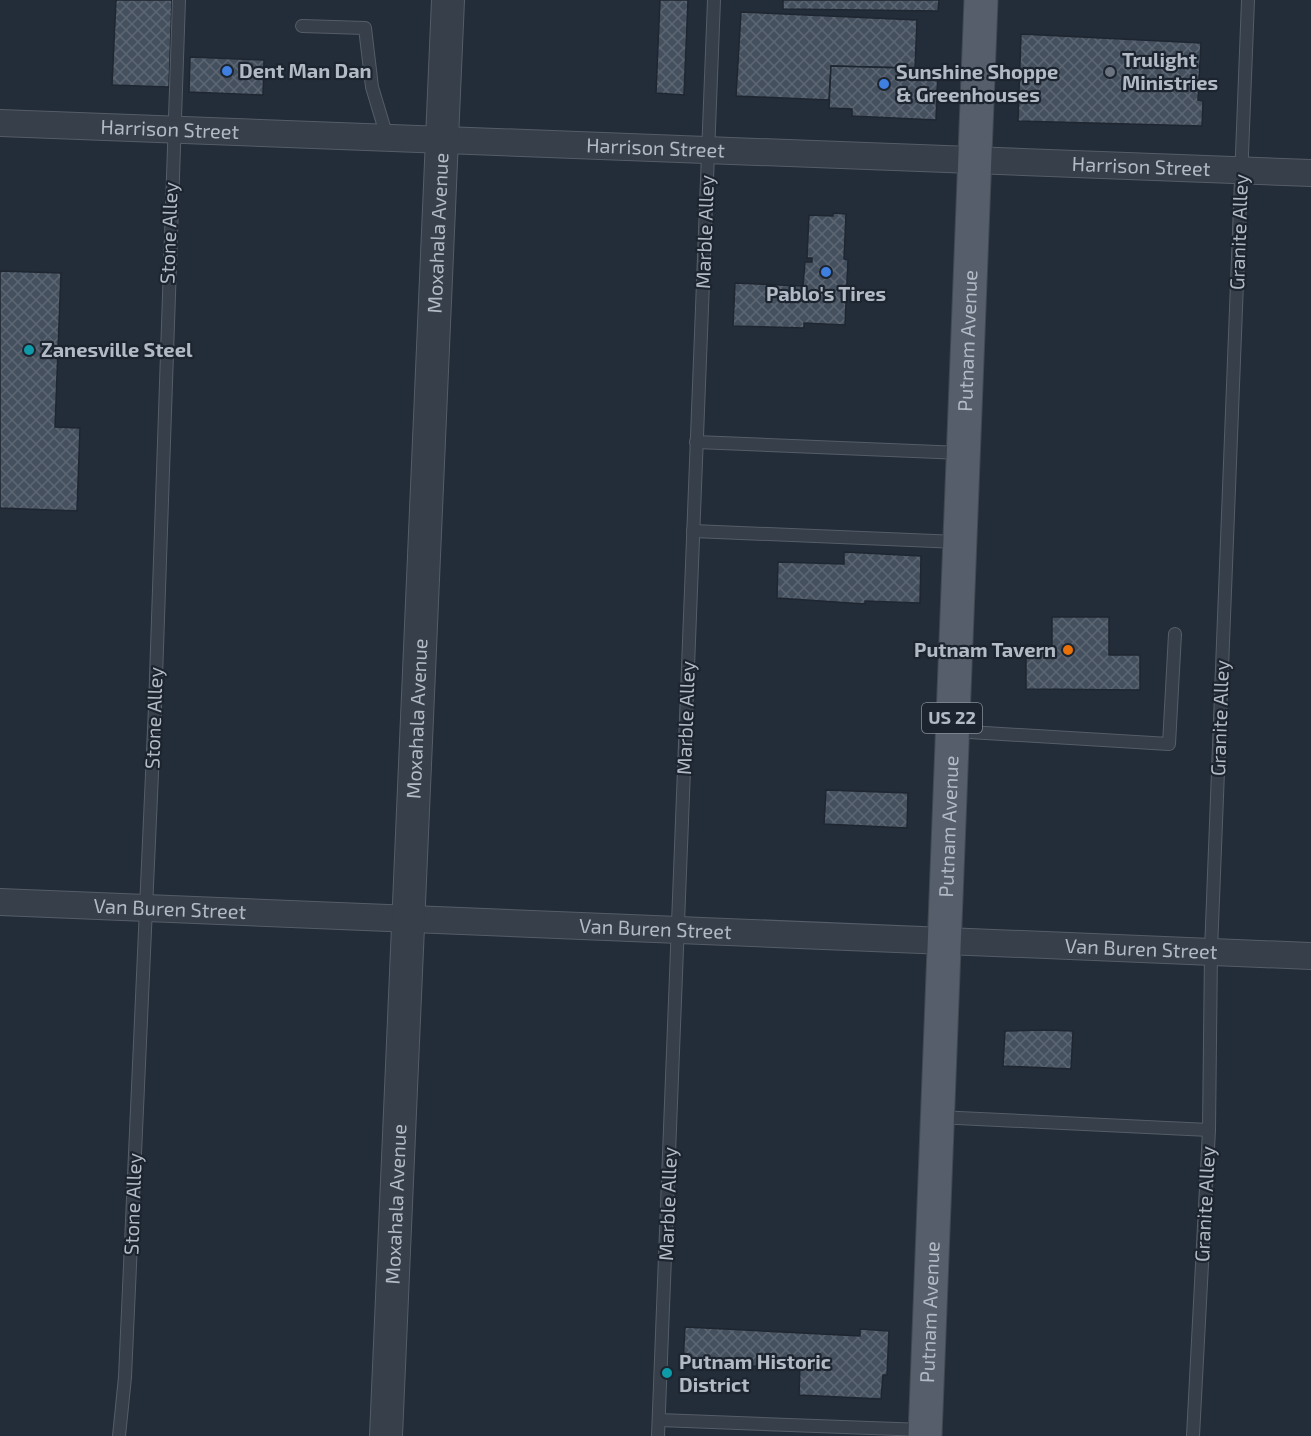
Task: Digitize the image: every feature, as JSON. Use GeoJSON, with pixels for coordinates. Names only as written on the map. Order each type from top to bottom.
{"type":"FeatureCollection","features":[{"type":"Feature","properties":{"kind":"main road","name":"Putnam Avenue"},"geometry":{"type":"LineString","coordinates":[[925,1433],[981,0]]}},
{"type":"Feature","properties":{"kind":"street","name":"Moxahala Avenue"},"geometry":{"type":"LineString","coordinates":[[386,1436],[448,0]]}},
{"type":"Feature","properties":{"kind":"street","name":"Harrison Street"},"geometry":{"type":"LineString","coordinates":[[0,123],[1311,172]]}},
{"type":"Feature","properties":{"kind":"street","name":"Van Buren Street"},"geometry":{"type":"LineString","coordinates":[[0,902],[1311,956]]}},
{"type":"Feature","properties":{"kind":"lane","name":"Stone Alley"},"geometry":{"type":"LineString","coordinates":[[119,1436],[126,1366],[146,908],[179,0]]}},
{"type":"Feature","properties":{"kind":"lane","name":"Marble Alley"},"geometry":{"type":"LineString","coordinates":[[658,1436],[714,0]]}},
{"type":"Feature","properties":{"kind":"lane","name":"Granite Alley"},"geometry":{"type":"LineString","coordinates":[[1193,1436],[1209,1130],[1211,951],[1248,0]]}},
{"type":"Feature","properties":{"kind":"lane"},"geometry":{"type":"LineString","coordinates":[[302,26],[365,28],[372,87],[387,137]]}},
{"type":"Feature","properties":{"kind":"lane"},"geometry":{"type":"LineString","coordinates":[[696,442],[963,453]]}},
{"type":"Feature","properties":{"kind":"lane"},"geometry":{"type":"LineString","coordinates":[[693,531],[959,542]]}},
{"type":"Feature","properties":{"kind":"lane"},"geometry":{"type":"LineString","coordinates":[[952,731],[1169,744],[1175,634]]}},
{"type":"Feature","properties":{"kind":"lane"},"geometry":{"type":"LineString","coordinates":[[937,1117],[1209,1130]]}},
{"type":"Feature","properties":{"kind":"lane"},"geometry":{"type":"LineString","coordinates":[[659,1420],[925,1433]]}},
{"type":"Feature","properties":{"kind":"building"},"geometry":{"type":"Polygon","coordinates":[[[116,0],[172,0],[169,87],[112,85],[116,0]]]}},
{"type":"Feature","properties":{"kind":"building"},"geometry":{"type":"Polygon","coordinates":[[[660,0],[688,0],[684,95],[656,93],[660,0]]]}},
{"type":"Feature","properties":{"kind":"building"},"geometry":{"type":"Polygon","coordinates":[[[783,0],[939,0],[938,11],[783,9],[783,0]]]}},
{"type":"Feature","properties":{"kind":"building"},"geometry":{"type":"Polygon","coordinates":[[[741,12],[917,20],[915,68],[831,66],[829,100],[736,96],[741,12]]]}},
{"type":"Feature","properties":{"kind":"building","name":"Trulight Ministries"},"geometry":{"type":"Polygon","coordinates":[[[1021,34],[1201,43],[1198,100],[1203,101],[1202,126],[1018,121],[1021,34]]]}},
{"type":"Feature","properties":{"kind":"building","name":"Dent Man Dan"},"geometry":{"type":"Polygon","coordinates":[[[190,57],[264,60],[263,95],[189,92],[190,57]]]}},
{"type":"Feature","properties":{"kind":"building","name":"Sunshine Shoppe & Greenhouses"},"geometry":{"type":"Polygon","coordinates":[[[831,66],[938,69],[936,120],[852,116],[852,109],[829,108],[831,66]]]}},
{"type":"Feature","properties":{"kind":"building","name":"Pablo's Tires"},"geometry":{"type":"Polygon","coordinates":[[[833,213],[846,214],[844,259],[848,260],[845,325],[804,323],[804,328],[733,326],[735,283],[803,286],[805,262],[812,262],[812,258],[807,258],[809,215],[833,216],[833,213]]]}},
{"type":"Feature","properties":{"kind":"building","name":"Zanesville Steel"},"geometry":{"type":"Polygon","coordinates":[[[0,271],[61,273],[55,427],[80,428],[77,511],[0,508],[0,271]]]}},
{"type":"Feature","properties":{"kind":"building"},"geometry":{"type":"Polygon","coordinates":[[[844,552],[921,556],[920,603],[865,601],[865,604],[777,598],[778,562],[844,564],[844,552]]]}},
{"type":"Feature","properties":{"kind":"building","name":"Putnam Tavern"},"geometry":{"type":"Polygon","coordinates":[[[1052,617],[1109,617],[1109,655],[1140,655],[1140,690],[1026,689],[1026,645],[1052,646],[1052,617]]]}},
{"type":"Feature","properties":{"kind":"building"},"geometry":{"type":"Polygon","coordinates":[[[826,790],[908,793],[907,828],[824,824],[826,790]]]}},
{"type":"Feature","properties":{"kind":"building"},"geometry":{"type":"Polygon","coordinates":[[[1005,1031],[1073,1031],[1071,1069],[1003,1066],[1005,1031]]]}},
{"type":"Feature","properties":{"kind":"building"},"geometry":{"type":"Polygon","coordinates":[[[685,1327],[860,1336],[860,1329],[889,1331],[887,1375],[883,1375],[881,1399],[799,1395],[800,1368],[683,1363],[685,1327]]]}},
{"type":"Feature","properties":{"kind":"place","name":"Dent Man Dan"},"geometry":{"type":"Point","coordinates":[227,71]}},
{"type":"Feature","properties":{"kind":"place","name":"Trulight Ministries"},"geometry":{"type":"Point","coordinates":[1110,72]}},
{"type":"Feature","properties":{"kind":"place","name":"Sunshine Shoppe & Greenhouses"},"geometry":{"type":"Point","coordinates":[884,84]}},
{"type":"Feature","properties":{"kind":"place","name":"Pablo's Tires"},"geometry":{"type":"Point","coordinates":[826,272]}},
{"type":"Feature","properties":{"kind":"place","name":"Zanesville Steel"},"geometry":{"type":"Point","coordinates":[29,350]}},
{"type":"Feature","properties":{"kind":"place","name":"Putnam Tavern"},"geometry":{"type":"Point","coordinates":[1068,650]}},
{"type":"Feature","properties":{"kind":"place","name":"Putnam Historic District"},"geometry":{"type":"Point","coordinates":[667,1373]}}]}
